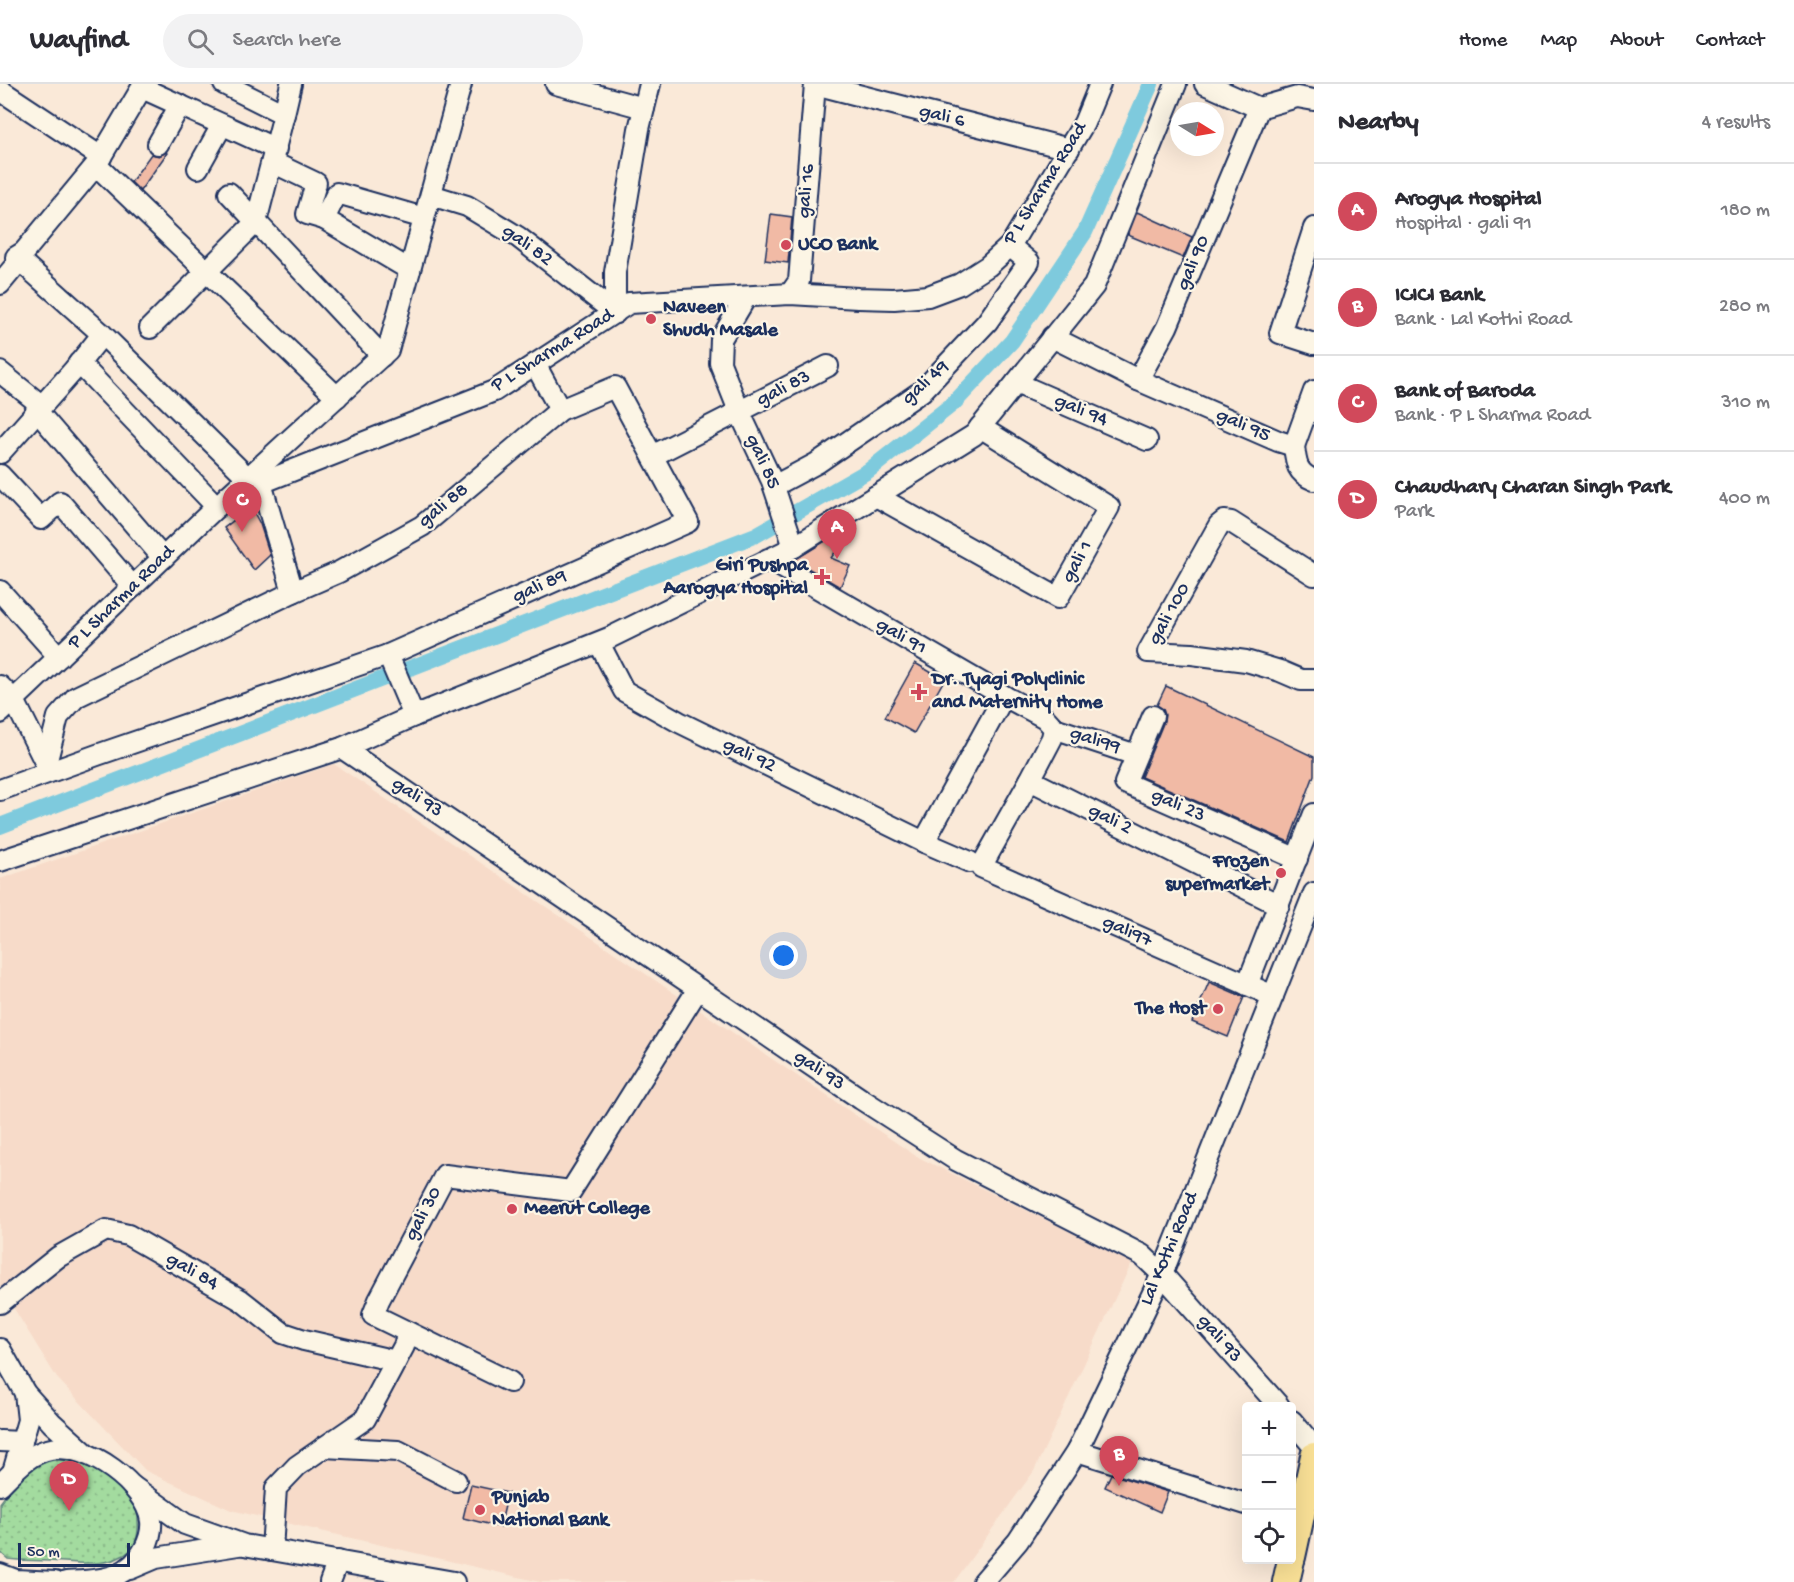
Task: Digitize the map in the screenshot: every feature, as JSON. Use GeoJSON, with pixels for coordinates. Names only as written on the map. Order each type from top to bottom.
{"type":"FeatureCollection","features":[{"type":"Feature","properties":{"kind":"main road"},"geometry":{"type":"LineString","coordinates":[[1296,1519],[1314,1456]]}},
{"type":"Feature","properties":{"kind":"main road"},"geometry":{"type":"LineString","coordinates":[[1286,1582],[1290,1564]]}},
{"type":"Feature","properties":{"kind":"street"},"geometry":{"type":"LineString","coordinates":[[224,84],[284,114]]}},
{"type":"Feature","properties":{"kind":"street"},"geometry":{"type":"LineString","coordinates":[[150,328],[256,222],[291,84]]}},
{"type":"Feature","properties":{"kind":"street"},"geometry":{"type":"LineString","coordinates":[[228,192],[382,356],[388,350],[461,84]]}},
{"type":"Feature","properties":{"kind":"street"},"geometry":{"type":"LineString","coordinates":[[556,84],[644,108]]}},
{"type":"Feature","properties":{"kind":"street"},"geometry":{"type":"LineString","coordinates":[[615,313],[615,272],[650,84]]}},
{"type":"Feature","properties":{"kind":"street","name":"gali 6"},"geometry":{"type":"LineString","coordinates":[[815,84],[1069,149]]}},
{"type":"Feature","properties":{"kind":"street","name":"gali 16"},"geometry":{"type":"LineString","coordinates":[[790,294],[800,281],[815,84]]}},
{"type":"Feature","properties":{"kind":"street","name":"P L Sharma Road"},"geometry":{"type":"LineString","coordinates":[[0,713],[223,501],[254,481],[494,391],[629,303],[790,294],[894,298],[928,296],[960,284],[988,266],[1010,246],[1084,123],[1100,84]]}},
{"type":"Feature","properties":{"kind":"street"},"geometry":{"type":"LineString","coordinates":[[0,861],[342,748],[414,716],[599,643],[768,560],[974,435],[1094,286],[1176,84]]}},
{"type":"Feature","properties":{"kind":"street"},"geometry":{"type":"LineString","coordinates":[[1205,84],[1259,108],[1286,93],[1314,100]]}},
{"type":"Feature","properties":{"kind":"street"},"geometry":{"type":"LineString","coordinates":[[293,592],[254,481],[101,333],[16,257],[24,252],[98,161],[143,86],[222,125],[316,183],[307,214],[324,219],[410,270]]}},
{"type":"Feature","properties":{"kind":"street"},"geometry":{"type":"LineString","coordinates":[[0,90],[98,161],[207,272],[337,397]]}},
{"type":"Feature","properties":{"kind":"street"},"geometry":{"type":"LineString","coordinates":[[158,144],[180,105]]}},
{"type":"Feature","properties":{"kind":"street","name":"gali 90"},"geometry":{"type":"LineString","coordinates":[[1138,380],[1167,327],[1259,108]]}},
{"type":"Feature","properties":{"kind":"street"},"geometry":{"type":"LineString","coordinates":[[198,168],[222,125]]}},
{"type":"Feature","properties":{"kind":"street"},"geometry":{"type":"LineString","coordinates":[[324,219],[337,193],[424,218]]}},
{"type":"Feature","properties":{"kind":"street","name":"gali 82"},"geometry":{"type":"LineString","coordinates":[[431,195],[467,206],[518,237],[615,313]]}},
{"type":"Feature","properties":{"kind":"street"},"geometry":{"type":"LineString","coordinates":[[1314,228],[1280,333],[1314,344]]}},
{"type":"Feature","properties":{"kind":"street","name":"gali 49"},"geometry":{"type":"LineString","coordinates":[[774,486],[818,463],[922,391],[987,322],[1029,262],[1010,246]]}},
{"type":"Feature","properties":{"kind":"street"},"geometry":{"type":"LineString","coordinates":[[0,284],[20,260]]}},
{"type":"Feature","properties":{"kind":"street","name":"gali 85"},"geometry":{"type":"LineString","coordinates":[[746,297],[721,339],[720,363],[739,411],[774,486],[794,544]]}},
{"type":"Feature","properties":{"kind":"street"},"geometry":{"type":"LineString","coordinates":[[1,451],[79,363],[101,333]]}},
{"type":"Feature","properties":{"kind":"street"},"geometry":{"type":"LineString","coordinates":[[1052,337],[1138,380]]}},
{"type":"Feature","properties":{"kind":"street","name":"P L Sharma Road"},"geometry":{"type":"LineString","coordinates":[[254,481],[337,397],[382,356]]}},
{"type":"Feature","properties":{"kind":"street"},"geometry":{"type":"LineString","coordinates":[[79,363],[223,501]]}},
{"type":"Feature","properties":{"kind":"street"},"geometry":{"type":"LineString","coordinates":[[535,364],[560,410]]}},
{"type":"Feature","properties":{"kind":"street","name":"gali 83"},"geometry":{"type":"LineString","coordinates":[[654,458],[660,452],[828,366]]}},
{"type":"Feature","properties":{"kind":"street"},"geometry":{"type":"LineString","coordinates":[[0,372],[39,408],[163,558]]}},
{"type":"Feature","properties":{"kind":"street","name":"gali 95"},"geometry":{"type":"LineString","coordinates":[[1138,380],[1294,446],[1314,391]]}},
{"type":"Feature","properties":{"kind":"street","name":"gali 94"},"geometry":{"type":"LineString","coordinates":[[1016,383],[1147,440]]}},
{"type":"Feature","properties":{"kind":"street","name":"gali 88"},"geometry":{"type":"LineString","coordinates":[[14,700],[46,764],[58,717],[76,697],[339,572],[422,526],[560,410],[615,387],[654,458]]}},
{"type":"Feature","properties":{"kind":"street","name":"gali 1"},"geometry":{"type":"LineString","coordinates":[[876,496],[1058,598],[1109,507],[980,427]]}},
{"type":"Feature","properties":{"kind":"street"},"geometry":{"type":"LineString","coordinates":[[1294,446],[1297,468],[1308,478],[1314,480]]}},
{"type":"Feature","properties":{"kind":"street","name":"gali 89"},"geometry":{"type":"LineString","coordinates":[[388,655],[688,522],[654,458]]}},
{"type":"Feature","properties":{"kind":"street"},"geometry":{"type":"LineString","coordinates":[[0,475],[41,519],[60,502],[133,586]]}},
{"type":"Feature","properties":{"kind":"street","name":"gali 100"},"geometry":{"type":"LineString","coordinates":[[1314,575],[1230,522],[1224,521],[1219,525],[1148,652],[1192,654],[1246,661],[1280,670],[1301,680],[1314,680]]}},
{"type":"Feature","properties":{"kind":"street","name":"gali 91"},"geometry":{"type":"LineString","coordinates":[[768,560],[1049,723]]}},
{"type":"Feature","properties":{"kind":"street"},"geometry":{"type":"LineString","coordinates":[[0,591],[59,657]]}},
{"type":"Feature","properties":{"kind":"street","name":"gali 92"},"geometry":{"type":"LineString","coordinates":[[599,643],[624,692],[679,722],[924,842]]}},
{"type":"Feature","properties":{"kind":"street"},"geometry":{"type":"LineString","coordinates":[[0,790],[97,754],[388,655],[414,716]]}},
{"type":"Feature","properties":{"kind":"street"},"geometry":{"type":"LineString","coordinates":[[0,686],[14,700]]}},
{"type":"Feature","properties":{"kind":"street"},"geometry":{"type":"LineString","coordinates":[[1004,696],[924,842],[975,865],[1030,780],[1052,738],[1049,723]]}},
{"type":"Feature","properties":{"kind":"street","name":"gali 23"},"geometry":{"type":"LineString","coordinates":[[1153,716],[1125,783],[1297,858]]}},
{"type":"Feature","properties":{"kind":"street","name":"gali99"},"geometry":{"type":"LineString","coordinates":[[1049,723],[1137,755]]}},
{"type":"Feature","properties":{"kind":"street","name":"gali 93"},"geometry":{"type":"LineString","coordinates":[[342,748],[861,1099],[956,1160],[1142,1255],[1162,1274],[1275,1402]]}},
{"type":"Feature","properties":{"kind":"street","name":"gali 2"},"geometry":{"type":"LineString","coordinates":[[1030,780],[1279,905]]}},
{"type":"Feature","properties":{"kind":"street"},"geometry":{"type":"LineString","coordinates":[[1247,985],[1314,814]]}},
{"type":"Feature","properties":{"kind":"street","name":"gali97"},"geometry":{"type":"LineString","coordinates":[[975,865],[1273,996]]}},
{"type":"Feature","properties":{"kind":"street","name":"Lal Kothi Road"},"geometry":{"type":"LineString","coordinates":[[983,1582],[1018,1541],[1077,1451],[1162,1274],[1314,893]]}},
{"type":"Feature","properties":{"kind":"street","name":"gali 30"},"geometry":{"type":"LineString","coordinates":[[510,1382],[373,1315],[445,1175],[571,1191],[698,989]]}},
{"type":"Feature","properties":{"kind":"street","name":"gali 84"},"geometry":{"type":"LineString","coordinates":[[0,1303],[58,1257],[106,1230],[128,1235],[241,1300],[283,1333],[396,1361]]}},
{"type":"Feature","properties":{"kind":"street"},"geometry":{"type":"LineString","coordinates":[[272,1550],[276,1488],[297,1466],[364,1419],[404,1346],[408,1332]]}},
{"type":"Feature","properties":{"kind":"street"},"geometry":{"type":"LineString","coordinates":[[0,1349],[25,1393],[52,1423],[86,1454],[117,1472],[132,1486],[184,1524],[244,1545],[454,1582]]}},
{"type":"Feature","properties":{"kind":"street"},"geometry":{"type":"LineString","coordinates":[[7,1479],[28,1420],[25,1393]]}},
{"type":"Feature","properties":{"kind":"street"},"geometry":{"type":"LineString","coordinates":[[1296,1426],[1314,1447]]}},
{"type":"Feature","properties":{"kind":"street"},"geometry":{"type":"LineString","coordinates":[[0,1441],[22,1442]]}},
{"type":"Feature","properties":{"kind":"street"},"geometry":{"type":"LineString","coordinates":[[324,1447],[398,1451],[456,1481]]}},
{"type":"Feature","properties":{"kind":"street"},"geometry":{"type":"LineString","coordinates":[[7,1479],[27,1459],[39,1452],[53,1448],[86,1454]]}},
{"type":"Feature","properties":{"kind":"street"},"geometry":{"type":"LineString","coordinates":[[1077,1451],[1242,1503]]}},
{"type":"Feature","properties":{"kind":"street"},"geometry":{"type":"LineString","coordinates":[[126,1570],[141,1556],[151,1532],[148,1510],[132,1486]]}},
{"type":"Feature","properties":{"kind":"street"},"geometry":{"type":"LineString","coordinates":[[66,1582],[114,1576],[156,1558],[244,1545]]}},
{"type":"Feature","properties":{"kind":"street"},"geometry":{"type":"LineString","coordinates":[[330,1582],[338,1561]]}},
{"type":"Feature","properties":{"kind":"street"},"geometry":{"type":"LineString","coordinates":[[10,1579],[55,1582]]}},
{"type":"Feature","properties":{"kind":"shaded area","name":"Meerut College"},"geometry":{"type":"Polygon","coordinates":[[[334,764],[916,1156],[1132,1262],[1034,1471],[954,1582],[540,1582],[231,1510],[146,1471],[57,1378],[0,1286],[0,879],[334,764]]]}},
{"type":"Feature","properties":{"kind":"green space"},"geometry":{"type":"Polygon","coordinates":[[[44,1458],[94,1468],[121,1484],[131,1496],[137,1511],[138,1530],[134,1545],[129,1551],[114,1560],[87,1563],[8,1559],[0,1552],[0,1503],[18,1479],[36,1461],[44,1458]]]}},
{"type":"Feature","properties":{"kind":"building"},"geometry":{"type":"Polygon","coordinates":[[[166,152],[140,191],[131,182],[151,154],[159,156],[166,152]]]}},
{"type":"Feature","properties":{"kind":"building"},"geometry":{"type":"Polygon","coordinates":[[[1137,212],[1192,237],[1183,258],[1128,235],[1137,212]]]}},
{"type":"Feature","properties":{"kind":"building"},"geometry":{"type":"Polygon","coordinates":[[[771,214],[792,217],[788,263],[765,260],[771,214]]]}},
{"type":"Feature","properties":{"kind":"building"},"geometry":{"type":"Polygon","coordinates":[[[251,507],[260,524],[270,555],[254,570],[224,528],[251,507]]]}},
{"type":"Feature","properties":{"kind":"building"},"geometry":{"type":"Polygon","coordinates":[[[835,535],[842,543],[831,558],[850,566],[840,587],[794,560],[835,535]]]}},
{"type":"Feature","properties":{"kind":"building"},"geometry":{"type":"Polygon","coordinates":[[[915,663],[944,680],[914,733],[885,717],[915,663]]]}},
{"type":"Feature","properties":{"kind":"building"},"geometry":{"type":"Polygon","coordinates":[[[1166,686],[1314,757],[1314,775],[1289,842],[1141,777],[1164,721],[1163,709],[1157,705],[1166,686]]]}},
{"type":"Feature","properties":{"kind":"building","name":"The Host"},"geometry":{"type":"Polygon","coordinates":[[[1209,982],[1244,997],[1228,1037],[1192,1022],[1209,982]]]}},
{"type":"Feature","properties":{"kind":"building"},"geometry":{"type":"Polygon","coordinates":[[[1111,1474],[1168,1492],[1160,1512],[1105,1487],[1111,1474]]]}},
{"type":"Feature","properties":{"kind":"building"},"geometry":{"type":"Polygon","coordinates":[[[471,1485],[508,1493],[500,1527],[463,1518],[471,1485]]]}},
{"type":"Feature","properties":{"kind":"waterway"},"geometry":{"type":"LineString","coordinates":[[0,826],[756,535],[868,471],[954,403],[1012,341],[1085,232],[1151,84]]}},
{"type":"Feature","properties":{"kind":"place","name":"UCO Bank"},"geometry":{"type":"Point","coordinates":[786,245]}},
{"type":"Feature","properties":{"kind":"place","name":"Naveen Shudh Masale"},"geometry":{"type":"Point","coordinates":[651,319]}},
{"type":"Feature","properties":{"kind":"place","name":"Bank of Baroda"},"geometry":{"type":"Point","coordinates":[242,532]}},
{"type":"Feature","properties":{"kind":"place","name":"Arogya Hospital"},"geometry":{"type":"Point","coordinates":[837,559]}},
{"type":"Feature","properties":{"kind":"place","name":"Giri Pushpa Aarogya Hospital"},"geometry":{"type":"Point","coordinates":[822,577]}},
{"type":"Feature","properties":{"kind":"place","name":"Dr. Tyagi Polyclinic and Maternity Home"},"geometry":{"type":"Point","coordinates":[919,692]}},
{"type":"Feature","properties":{"kind":"place","name":"Frozen supermarket"},"geometry":{"type":"Point","coordinates":[1281,873]}},
{"type":"Feature","properties":{"kind":"place","name":"The Host"},"geometry":{"type":"Point","coordinates":[1218,1009]}},
{"type":"Feature","properties":{"kind":"place","name":"Meerut College"},"geometry":{"type":"Point","coordinates":[512,1209]}},
{"type":"Feature","properties":{"kind":"place","name":"ICICI Bank"},"geometry":{"type":"Point","coordinates":[1119,1486]}},
{"type":"Feature","properties":{"kind":"place","name":"Punjab National Bank"},"geometry":{"type":"Point","coordinates":[480,1510]}},
{"type":"Feature","properties":{"kind":"place","name":"Chaudhary Charan Singh Park"},"geometry":{"type":"Point","coordinates":[69,1511]}}]}
